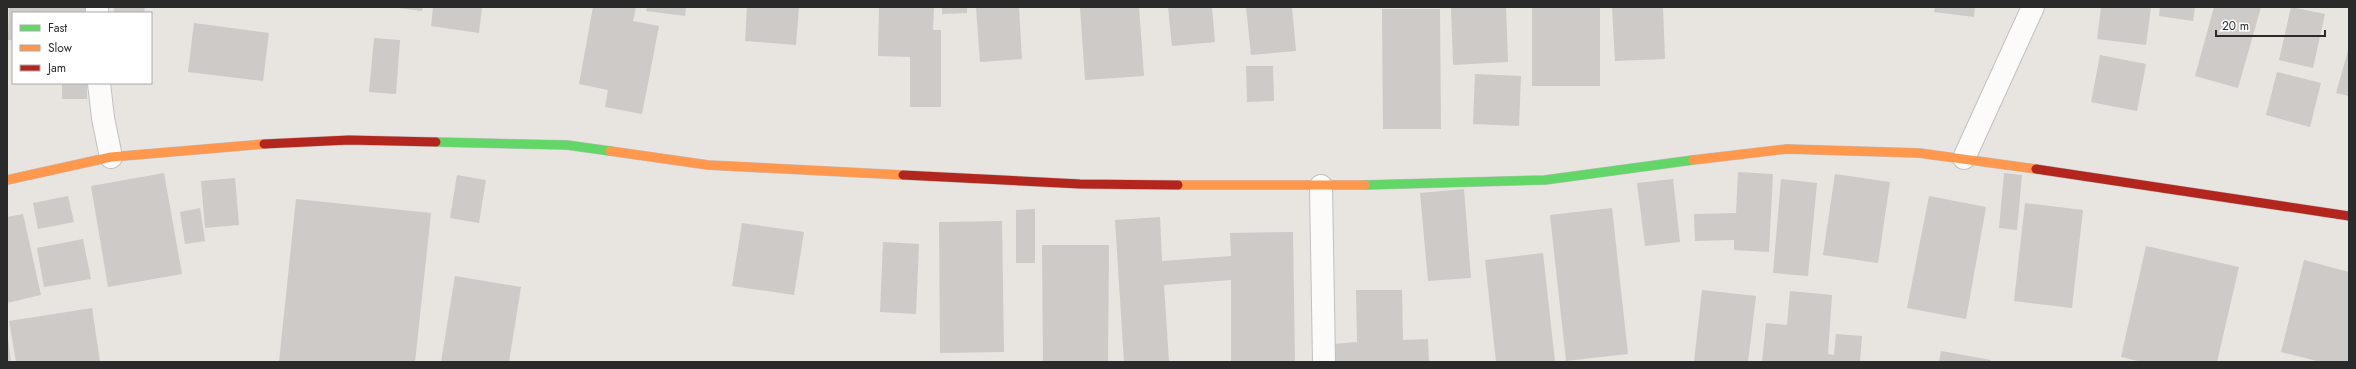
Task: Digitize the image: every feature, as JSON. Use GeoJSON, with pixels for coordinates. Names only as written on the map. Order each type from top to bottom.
{"type":"FeatureCollection","features":[{"type":"Feature","properties":{"kind":"street"},"geometry":{"type":"LineString","coordinates":[[1964,158],[2033,7]]}},
{"type":"Feature","properties":{"kind":"street"},"geometry":{"type":"LineString","coordinates":[[99,84],[103,118],[111,157]]}},
{"type":"Feature","properties":{"kind":"street"},"geometry":{"type":"LineString","coordinates":[[7,180],[111,157],[233,146],[349,140],[468,141],[567,145],[708,165],[1080,184],[1321,186],[1545,180],[1697,158],[1787,149],[1919,153],[1964,158],[2349,216]]}},
{"type":"Feature","properties":{"kind":"street"},"geometry":{"type":"LineString","coordinates":[[1321,186],[1324,362]]}},
{"type":"Feature","properties":{"kind":"building"},"geometry":{"type":"Polygon","coordinates":[[[9,7],[90,7],[90,12],[12,12],[12,40],[8,40],[9,7]]]}},
{"type":"Feature","properties":{"kind":"building"},"geometry":{"type":"Polygon","coordinates":[[[114,7],[145,7],[144,12],[114,12],[114,7]]]}},
{"type":"Feature","properties":{"kind":"building"},"geometry":{"type":"Polygon","coordinates":[[[390,7],[423,7],[422,11],[390,7]]]}},
{"type":"Feature","properties":{"kind":"building"},"geometry":{"type":"Polygon","coordinates":[[[433,7],[482,7],[479,33],[431,26],[433,7]]]}},
{"type":"Feature","properties":{"kind":"building"},"geometry":{"type":"Polygon","coordinates":[[[593,7],[636,7],[633,21],[659,26],[642,114],[605,107],[608,90],[579,84],[593,7]]]}},
{"type":"Feature","properties":{"kind":"building"},"geometry":{"type":"Polygon","coordinates":[[[647,7],[686,7],[685,16],[646,11],[647,7]]]}},
{"type":"Feature","properties":{"kind":"building"},"geometry":{"type":"Polygon","coordinates":[[[747,7],[799,7],[796,45],[745,41],[747,7]]]}},
{"type":"Feature","properties":{"kind":"building"},"geometry":{"type":"Polygon","coordinates":[[[879,7],[934,7],[933,30],[941,30],[941,107],[910,107],[910,57],[878,56],[879,7]]]}},
{"type":"Feature","properties":{"kind":"building"},"geometry":{"type":"Polygon","coordinates":[[[942,7],[967,7],[967,13],[942,14],[942,7]]]}},
{"type":"Feature","properties":{"kind":"building"},"geometry":{"type":"Polygon","coordinates":[[[976,7],[1019,7],[1022,59],[980,62],[976,7]]]}},
{"type":"Feature","properties":{"kind":"building"},"geometry":{"type":"Polygon","coordinates":[[[1080,7],[1139,7],[1144,76],[1085,80],[1080,7]]]}},
{"type":"Feature","properties":{"kind":"building"},"geometry":{"type":"Polygon","coordinates":[[[1168,7],[1212,7],[1215,42],[1172,46],[1168,7]]]}},
{"type":"Feature","properties":{"kind":"building"},"geometry":{"type":"Polygon","coordinates":[[[1246,7],[1292,7],[1296,51],[1251,55],[1246,7]]]}},
{"type":"Feature","properties":{"kind":"building"},"geometry":{"type":"Polygon","coordinates":[[[1451,7],[1506,7],[1508,62],[1453,65],[1451,7]]]}},
{"type":"Feature","properties":{"kind":"building"},"geometry":{"type":"Polygon","coordinates":[[[1532,7],[1600,7],[1600,86],[1532,86],[1532,7]]]}},
{"type":"Feature","properties":{"kind":"building"},"geometry":{"type":"Polygon","coordinates":[[[1612,7],[1663,7],[1665,59],[1615,61],[1612,7]]]}},
{"type":"Feature","properties":{"kind":"building"},"geometry":{"type":"Polygon","coordinates":[[[1935,7],[1975,7],[1974,17],[1934,12],[1935,7]]]}},
{"type":"Feature","properties":{"kind":"building"},"geometry":{"type":"Polygon","coordinates":[[[2101,7],[2151,7],[2146,45],[2097,39],[2101,7]]]}},
{"type":"Feature","properties":{"kind":"building"},"geometry":{"type":"Polygon","coordinates":[[[2160,7],[2195,7],[2193,21],[2159,16],[2160,7]]]}},
{"type":"Feature","properties":{"kind":"building"},"geometry":{"type":"Polygon","coordinates":[[[2214,7],[2261,7],[2238,88],[2195,76],[2214,7]]]}},
{"type":"Feature","properties":{"kind":"building"},"geometry":{"type":"Polygon","coordinates":[[[2291,7],[2325,14],[2313,68],[2279,60],[2291,7]]]}},
{"type":"Feature","properties":{"kind":"building"},"geometry":{"type":"Polygon","coordinates":[[[1382,9],[1440,9],[1441,129],[1383,129],[1382,9]]]}},
{"type":"Feature","properties":{"kind":"building"},"geometry":{"type":"Polygon","coordinates":[[[194,23],[269,33],[263,81],[188,72],[194,23]]]}},
{"type":"Feature","properties":{"kind":"building"},"geometry":{"type":"Polygon","coordinates":[[[374,38],[400,40],[396,94],[369,92],[374,38]]]}},
{"type":"Feature","properties":{"kind":"building"},"geometry":{"type":"Polygon","coordinates":[[[2349,47],[2349,96],[2336,93],[2349,47]]]}},
{"type":"Feature","properties":{"kind":"building"},"geometry":{"type":"Polygon","coordinates":[[[2100,55],[2146,64],[2137,111],[2091,102],[2100,55]]]}},
{"type":"Feature","properties":{"kind":"building"},"geometry":{"type":"Polygon","coordinates":[[[1246,66],[1273,66],[1274,101],[1247,102],[1246,66]]]}},
{"type":"Feature","properties":{"kind":"building"},"geometry":{"type":"Polygon","coordinates":[[[2277,72],[2321,83],[2310,127],[2266,115],[2277,72]]]}},
{"type":"Feature","properties":{"kind":"building"},"geometry":{"type":"Polygon","coordinates":[[[1475,74],[1521,76],[1519,126],[1473,124],[1475,74]]]}},
{"type":"Feature","properties":{"kind":"building"},"geometry":{"type":"Polygon","coordinates":[[[62,84],[87,84],[87,99],[62,99],[62,84]]]}},
{"type":"Feature","properties":{"kind":"building"},"geometry":{"type":"Polygon","coordinates":[[[1738,172],[1773,174],[1769,252],[1734,250],[1734,240],[1695,241],[1694,214],[1736,213],[1738,172]]]}},
{"type":"Feature","properties":{"kind":"building"},"geometry":{"type":"Polygon","coordinates":[[[164,173],[182,274],[108,287],[91,186],[164,173]]]}},
{"type":"Feature","properties":{"kind":"building"},"geometry":{"type":"Polygon","coordinates":[[[2004,173],[2022,175],[2017,230],[1999,228],[2004,173]]]}},
{"type":"Feature","properties":{"kind":"building"},"geometry":{"type":"Polygon","coordinates":[[[1835,174],[1890,182],[1878,263],[1823,255],[1835,174]]]}},
{"type":"Feature","properties":{"kind":"building"},"geometry":{"type":"Polygon","coordinates":[[[457,175],[486,180],[479,223],[450,218],[457,175]]]}},
{"type":"Feature","properties":{"kind":"building"},"geometry":{"type":"Polygon","coordinates":[[[235,178],[239,225],[205,228],[201,181],[235,178]]]}},
{"type":"Feature","properties":{"kind":"building"},"geometry":{"type":"Polygon","coordinates":[[[1673,179],[1680,242],[1645,246],[1637,183],[1673,179]]]}},
{"type":"Feature","properties":{"kind":"building"},"geometry":{"type":"Polygon","coordinates":[[[1781,179],[1817,183],[1808,276],[1773,273],[1781,179]]]}},
{"type":"Feature","properties":{"kind":"building"},"geometry":{"type":"Polygon","coordinates":[[[1464,189],[1471,278],[1428,281],[1420,193],[1464,189]]]}},
{"type":"Feature","properties":{"kind":"building"},"geometry":{"type":"Polygon","coordinates":[[[68,196],[74,222],[38,229],[33,203],[68,196]]]}},
{"type":"Feature","properties":{"kind":"building"},"geometry":{"type":"Polygon","coordinates":[[[1929,196],[1986,207],[1966,319],[1907,308],[1929,196]]]}},
{"type":"Feature","properties":{"kind":"building"},"geometry":{"type":"Polygon","coordinates":[[[296,199],[431,213],[415,362],[279,362],[296,199]]]}},
{"type":"Feature","properties":{"kind":"building"},"geometry":{"type":"Polygon","coordinates":[[[2025,203],[2083,210],[2072,308],[2014,301],[2025,203]]]}},
{"type":"Feature","properties":{"kind":"building"},"geometry":{"type":"Polygon","coordinates":[[[200,208],[205,241],[185,244],[180,212],[200,208]]]}},
{"type":"Feature","properties":{"kind":"building"},"geometry":{"type":"Polygon","coordinates":[[[1612,208],[1628,354],[1566,361],[1550,215],[1612,208]]]}},
{"type":"Feature","properties":{"kind":"building"},"geometry":{"type":"Polygon","coordinates":[[[1035,209],[1035,263],[1016,263],[1016,210],[1035,209]]]}},
{"type":"Feature","properties":{"kind":"building"},"geometry":{"type":"Polygon","coordinates":[[[23,214],[41,295],[7,303],[7,217],[23,214]]]}},
{"type":"Feature","properties":{"kind":"building"},"geometry":{"type":"Polygon","coordinates":[[[1160,217],[1162,261],[1231,256],[1230,233],[1293,232],[1295,362],[1231,362],[1231,280],[1164,285],[1169,362],[1124,362],[1115,220],[1160,217]]]}},
{"type":"Feature","properties":{"kind":"building"},"geometry":{"type":"Polygon","coordinates":[[[1002,221],[1004,352],[940,353],[939,222],[1002,221]]]}},
{"type":"Feature","properties":{"kind":"building"},"geometry":{"type":"Polygon","coordinates":[[[742,223],[804,232],[794,295],[732,286],[742,223]]]}},
{"type":"Feature","properties":{"kind":"building"},"geometry":{"type":"Polygon","coordinates":[[[83,239],[91,279],[44,287],[37,248],[83,239]]]}},
{"type":"Feature","properties":{"kind":"building"},"geometry":{"type":"Polygon","coordinates":[[[883,242],[919,244],[916,314],[880,312],[883,242]]]}},
{"type":"Feature","properties":{"kind":"building"},"geometry":{"type":"Polygon","coordinates":[[[1042,245],[1109,245],[1108,362],[1043,362],[1042,245]]]}},
{"type":"Feature","properties":{"kind":"building"},"geometry":{"type":"Polygon","coordinates":[[[2146,246],[2239,267],[2217,362],[2142,362],[2121,357],[2146,246]]]}},
{"type":"Feature","properties":{"kind":"building"},"geometry":{"type":"Polygon","coordinates":[[[1543,253],[1555,362],[1496,362],[1485,260],[1543,253]]]}},
{"type":"Feature","properties":{"kind":"building"},"geometry":{"type":"Polygon","coordinates":[[[2304,260],[2349,272],[2349,362],[2321,362],[2281,352],[2304,260]]]}},
{"type":"Feature","properties":{"kind":"building"},"geometry":{"type":"Polygon","coordinates":[[[455,276],[521,287],[509,362],[441,362],[455,276]]]}},
{"type":"Feature","properties":{"kind":"building"},"geometry":{"type":"Polygon","coordinates":[[[1356,290],[1402,290],[1403,340],[1428,339],[1429,362],[1334,362],[1333,344],[1357,342],[1356,290]]]}},
{"type":"Feature","properties":{"kind":"building"},"geometry":{"type":"Polygon","coordinates":[[[1702,290],[1756,296],[1748,362],[1694,362],[1702,290]]]}},
{"type":"Feature","properties":{"kind":"building"},"geometry":{"type":"Polygon","coordinates":[[[1790,291],[1832,295],[1828,354],[1834,355],[1836,334],[1862,336],[1860,362],[1762,362],[1766,323],[1787,325],[1790,291]]]}},
{"type":"Feature","properties":{"kind":"building"},"geometry":{"type":"Polygon","coordinates":[[[92,308],[100,362],[16,362],[9,321],[92,308]]]}},
{"type":"Feature","properties":{"kind":"building"},"geometry":{"type":"Polygon","coordinates":[[[8,338],[11,362],[7,362],[8,338]]]}},
{"type":"Feature","properties":{"kind":"building"},"geometry":{"type":"Polygon","coordinates":[[[1941,351],[1991,360],[1990,362],[1939,362],[1941,351]]]}},
{"type":"Feature","properties":{"kind":"traffic: fast"},"geometry":{"type":"LineString","coordinates":[[436,142],[567,145],[610,151]]}},
{"type":"Feature","properties":{"kind":"traffic: fast"},"geometry":{"type":"LineString","coordinates":[[1365,185],[1545,180],[1693,160]]}},
{"type":"Feature","properties":{"kind":"traffic: slow"},"geometry":{"type":"LineString","coordinates":[[7,180],[111,157],[264,144]]}},
{"type":"Feature","properties":{"kind":"traffic: slow"},"geometry":{"type":"LineString","coordinates":[[1693,160],[1787,149],[1919,153],[2036,169]]}},
{"type":"Feature","properties":{"kind":"traffic: slow"},"geometry":{"type":"LineString","coordinates":[[610,151],[708,165],[903,175]]}},
{"type":"Feature","properties":{"kind":"traffic: slow"},"geometry":{"type":"LineString","coordinates":[[1178,185],[1365,185]]}},
{"type":"Feature","properties":{"kind":"traffic: jam"},"geometry":{"type":"LineString","coordinates":[[264,144],[349,140],[436,142]]}},
{"type":"Feature","properties":{"kind":"traffic: jam"},"geometry":{"type":"LineString","coordinates":[[2036,169],[2349,216]]}},
{"type":"Feature","properties":{"kind":"traffic: jam"},"geometry":{"type":"LineString","coordinates":[[903,175],[1080,184],[1178,185]]}}]}
